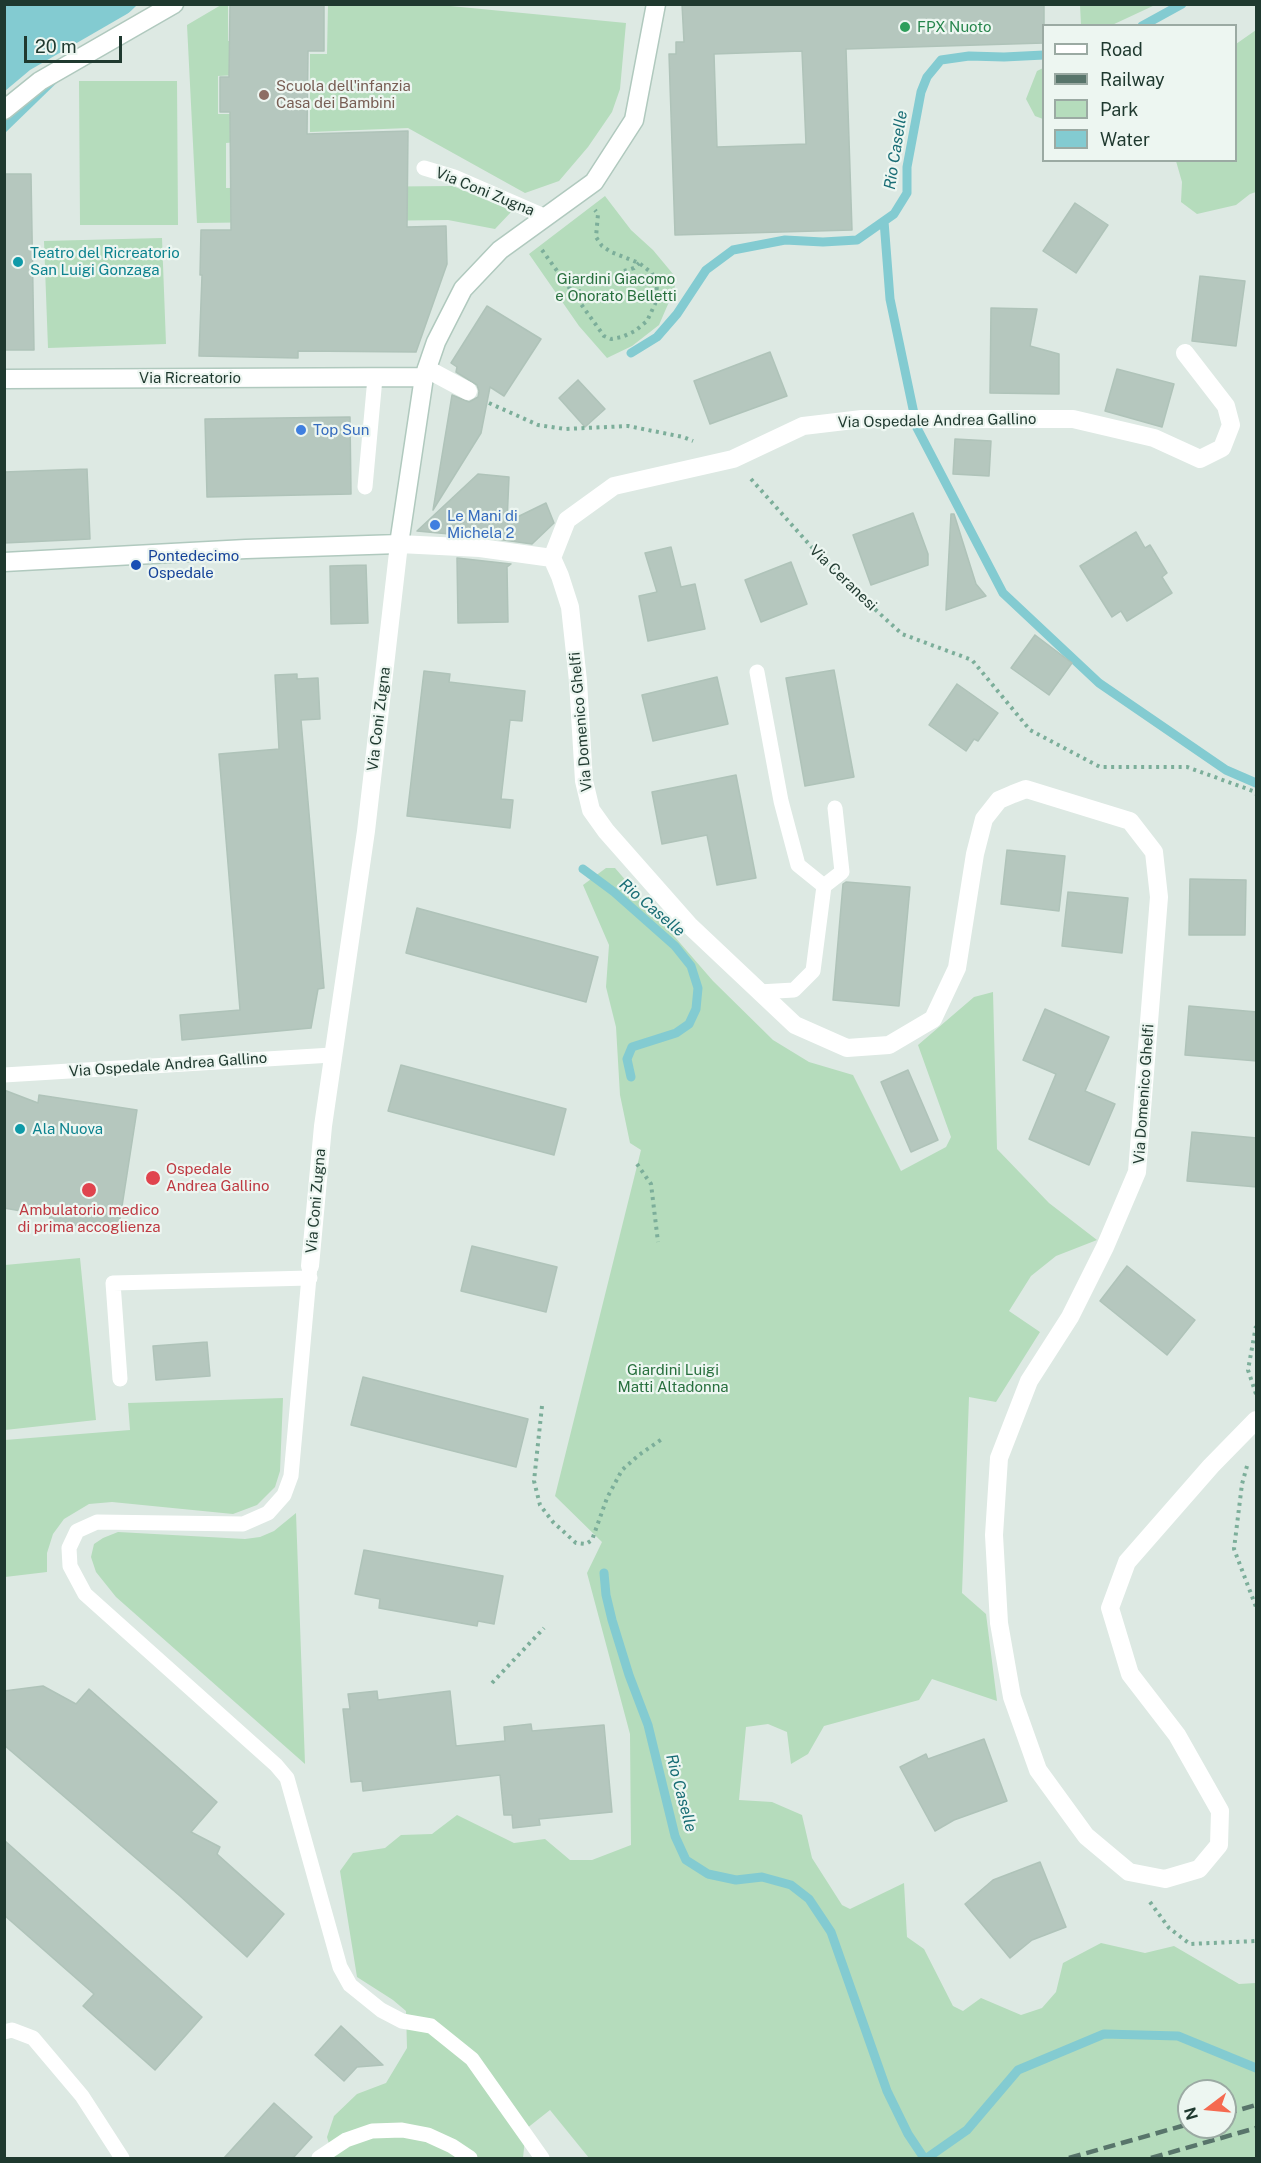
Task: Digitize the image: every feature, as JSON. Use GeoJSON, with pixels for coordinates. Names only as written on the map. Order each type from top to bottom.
{"type":"FeatureCollection","features":[{"type":"Feature","properties":{"kind":"street"},"geometry":{"type":"LineString","coordinates":[[4,110],[40,81],[174,4]]}},
{"type":"Feature","properties":{"kind":"street","name":"Via Coni Zugna"},"geometry":{"type":"LineString","coordinates":[[310,1272],[332,1055],[366,831],[399,544],[426,373],[436,342],[463,289],[500,250],[594,183],[634,120],[656,4]]}},
{"type":"Feature","properties":{"kind":"street","name":"Via Ospedale Andrea Gallino"},"geometry":{"type":"LineString","coordinates":[[552,558],[567,520],[614,486],[733,459],[803,426],[862,419],[1072,419],[1154,438],[1200,459],[1222,448],[1231,425],[1226,406],[1185,354]]}},
{"type":"Feature","properties":{"kind":"street"},"geometry":{"type":"LineString","coordinates":[[426,373],[468,391]]}},
{"type":"Feature","properties":{"kind":"street","name":"Via Ricreatorio"},"geometry":{"type":"LineString","coordinates":[[4,379],[375,378],[426,373]]}},
{"type":"Feature","properties":{"kind":"street"},"geometry":{"type":"LineString","coordinates":[[4,562],[246,549],[399,544],[480,548],[552,558]]}},
{"type":"Feature","properties":{"kind":"street","name":"Via Domenico Ghelfi"},"geometry":{"type":"LineString","coordinates":[[552,558],[561,576],[570,607],[578,681],[584,781],[591,810],[606,831],[689,925],[795,1025],[847,1048],[889,1045],[933,1019],[957,968],[975,854],[984,819],[999,800],[1026,789],[1130,821],[1154,852],[1159,897],[1137,1172],[1106,1247],[1070,1317],[1029,1381],[999,1458],[994,1534],[999,1623],[1012,1697],[1038,1770],[1086,1836],[1129,1872],[1165,1879],[1199,1869],[1219,1845],[1220,1811],[1177,1735],[1130,1674],[1110,1608],[1127,1562],[1211,1466],[1257,1420]]}},
{"type":"Feature","properties":{"kind":"lane","name":"Via Coni Zugna"},"geometry":{"type":"LineString","coordinates":[[424,168],[454,177],[546,217]]}},
{"type":"Feature","properties":{"kind":"lane"},"geometry":{"type":"LineString","coordinates":[[365,487],[375,378]]}},
{"type":"Feature","properties":{"kind":"lane"},"geometry":{"type":"LineString","coordinates":[[757,672],[781,801],[798,865],[824,886]]}},
{"type":"Feature","properties":{"kind":"lane"},"geometry":{"type":"LineString","coordinates":[[759,992],[794,990],[813,971],[824,886],[842,872],[835,808]]}},
{"type":"Feature","properties":{"kind":"lane","name":"Via Ospedale Andrea Gallino"},"geometry":{"type":"LineString","coordinates":[[4,1076],[332,1055]]}},
{"type":"Feature","properties":{"kind":"lane"},"geometry":{"type":"LineString","coordinates":[[120,1379],[113,1283],[310,1272],[291,1476],[284,1495],[268,1513],[243,1524],[97,1522],[77,1531],[69,1548],[70,1566],[85,1594],[276,1765],[287,1778],[340,1967],[350,1986],[381,2010],[402,2021],[431,2026],[472,2059],[542,2158]]}},
{"type":"Feature","properties":{"kind":"lane"},"geometry":{"type":"LineString","coordinates":[[4,2032],[12,2030],[33,2038],[82,2096],[122,2158]]}},
{"type":"Feature","properties":{"kind":"lane"},"geometry":{"type":"LineString","coordinates":[[319,2158],[346,2140],[372,2131],[402,2130],[428,2135],[452,2146],[470,2158]]}},
{"type":"Feature","properties":{"kind":"path"},"geometry":{"type":"LineString","coordinates":[[528,230],[604,336],[611,339],[622,337],[635,331],[647,321],[655,304],[657,286],[651,273],[639,263],[602,246],[596,237],[598,214],[593,206]]}},
{"type":"Feature","properties":{"kind":"path"},"geometry":{"type":"LineString","coordinates":[[624,271],[634,268],[639,263]]}},
{"type":"Feature","properties":{"kind":"path"},"geometry":{"type":"LineString","coordinates":[[572,293],[581,291]]}},
{"type":"Feature","properties":{"kind":"path","name":"Via Ceranesi"},"geometry":{"type":"LineString","coordinates":[[468,391],[538,425],[566,429],[628,426],[683,437],[733,459],[792,528],[902,634],[972,660],[1030,730],[1100,767],[1187,767],[1257,794]]}},
{"type":"Feature","properties":{"kind":"path"},"geometry":{"type":"LineString","coordinates":[[638,1164],[651,1184],[658,1242]]}},
{"type":"Feature","properties":{"kind":"path"},"geometry":{"type":"LineString","coordinates":[[1257,1326],[1248,1370],[1257,1395]]}},
{"type":"Feature","properties":{"kind":"path"},"geometry":{"type":"LineString","coordinates":[[542,1406],[534,1481],[540,1505],[553,1522],[576,1543],[586,1544],[592,1540],[607,1498],[622,1470],[662,1438]]}},
{"type":"Feature","properties":{"kind":"path"},"geometry":{"type":"LineString","coordinates":[[1248,1465],[1242,1484],[1234,1549],[1257,1607]]}},
{"type":"Feature","properties":{"kind":"path"},"geometry":{"type":"LineString","coordinates":[[492,1683],[544,1628]]}},
{"type":"Feature","properties":{"kind":"path"},"geometry":{"type":"LineString","coordinates":[[1129,1872],[1169,1928],[1190,1944],[1257,1941]]}},
{"type":"Feature","properties":{"kind":"green space"},"geometry":{"type":"Polygon","coordinates":[[[1080,4],[1155,5],[1114,24],[1081,24],[1080,4]]]}},
{"type":"Feature","properties":{"kind":"green space"},"geometry":{"type":"Polygon","coordinates":[[[221,5],[228,5],[228,41],[237,41],[237,75],[218,76],[218,114],[238,114],[238,142],[226,143],[226,188],[453,186],[512,211],[495,229],[448,220],[197,223],[187,25],[221,5]]]}},
{"type":"Feature","properties":{"kind":"green space"},"geometry":{"type":"Polygon","coordinates":[[[328,5],[440,5],[626,23],[620,89],[612,112],[588,147],[559,181],[525,193],[408,128],[310,132],[310,54],[327,54],[328,5]]]}},
{"type":"Feature","properties":{"kind":"green space"},"geometry":{"type":"Polygon","coordinates":[[[1256,30],[1256,192],[1236,205],[1197,214],[1181,202],[1182,182],[1176,162],[1237,162],[1237,43],[1256,30]]]}},
{"type":"Feature","properties":{"kind":"green space"},"geometry":{"type":"Polygon","coordinates":[[[1042,68],[1042,119],[1035,116],[1026,99],[1037,71],[1042,68]]]}},
{"type":"Feature","properties":{"kind":"green space"},"geometry":{"type":"Polygon","coordinates":[[[79,81],[177,81],[178,225],[80,225],[79,81]]]}},
{"type":"Feature","properties":{"kind":"green space","name":"Giardini Giacomo e Onorato Belletti"},"geometry":{"type":"Polygon","coordinates":[[[605,196],[631,230],[653,250],[673,274],[675,288],[659,325],[632,346],[607,358],[579,326],[529,254],[605,196]]]}},
{"type":"Feature","properties":{"kind":"green space"},"geometry":{"type":"Polygon","coordinates":[[[162,238],[166,344],[48,348],[44,241],[162,238]]]}},
{"type":"Feature","properties":{"kind":"green space","name":"Giardini Luigi Matti Altadonna"},"geometry":{"type":"Polygon","coordinates":[[[606,868],[615,868],[713,981],[773,1040],[809,1062],[853,1075],[901,1171],[946,1147],[951,1137],[918,1045],[974,997],[993,992],[997,1149],[1049,1203],[1097,1240],[1056,1256],[1031,1276],[1009,1311],[1040,1332],[996,1402],[969,1397],[962,1593],[986,1614],[997,1701],[932,1679],[919,1700],[824,1726],[808,1754],[791,1764],[787,1732],[768,1724],[746,1727],[739,1800],[772,1802],[802,1815],[812,1858],[842,1905],[850,1909],[904,1883],[907,1937],[924,1949],[953,2006],[963,2011],[981,1998],[1021,2015],[1042,2008],[1056,1992],[1063,1963],[1101,1943],[1145,1953],[1174,1946],[1239,1984],[1256,1983],[1256,2158],[589,2158],[550,2110],[526,2129],[523,2158],[333,2158],[327,2137],[334,2116],[357,2094],[386,2083],[407,2048],[406,2011],[357,1977],[340,1871],[353,1853],[385,1848],[401,1835],[432,1834],[457,1815],[514,1843],[545,1839],[570,1860],[592,1860],[631,1845],[630,1734],[587,1573],[602,1542],[555,1496],[641,1150],[630,1143],[620,1095],[616,1027],[606,987],[609,945],[583,885],[606,868]]]}},
{"type":"Feature","properties":{"kind":"green space"},"geometry":{"type":"Polygon","coordinates":[[[80,1258],[96,1420],[5,1430],[5,1265],[80,1258]]]}},
{"type":"Feature","properties":{"kind":"green space"},"geometry":{"type":"Polygon","coordinates":[[[283,1398],[280,1471],[275,1487],[257,1505],[233,1514],[112,1502],[89,1504],[64,1519],[53,1534],[47,1553],[47,1572],[5,1577],[5,1440],[130,1430],[128,1403],[283,1398]]]}},
{"type":"Feature","properties":{"kind":"green space"},"geometry":{"type":"Polygon","coordinates":[[[296,1513],[305,1764],[116,1597],[96,1572],[91,1557],[94,1544],[118,1532],[245,1539],[260,1537],[274,1531],[296,1513]]]}},
{"type":"Feature","properties":{"kind":"water"},"geometry":{"type":"Polygon","coordinates":[[[5,5],[137,5],[5,133],[5,5]]]}},
{"type":"Feature","properties":{"kind":"pier"},"geometry":{"type":"Polygon","coordinates":[[[139,7],[87,57],[5,115],[5,91],[30,70],[139,7]]]}},
{"type":"Feature","properties":{"kind":"building"},"geometry":{"type":"Polygon","coordinates":[[[230,4],[324,4],[324,51],[308,51],[307,134],[408,131],[407,227],[446,226],[447,264],[416,352],[298,351],[298,358],[199,356],[201,230],[231,230],[230,112],[220,112],[220,77],[229,77],[230,4]]]}},
{"type":"Feature","properties":{"kind":"building"},"geometry":{"type":"Polygon","coordinates":[[[682,4],[1044,4],[1042,43],[846,49],[852,230],[675,235],[669,54],[676,54],[676,42],[684,42],[682,4]],[[802,51],[714,54],[717,147],[806,144],[802,51]]]}},
{"type":"Feature","properties":{"kind":"building","name":"Teatro del Ricreatorio San Luigi Gonzaga"},"geometry":{"type":"Polygon","coordinates":[[[4,174],[31,174],[34,350],[4,350],[4,174]]]}},
{"type":"Feature","properties":{"kind":"building"},"geometry":{"type":"Polygon","coordinates":[[[1075,203],[1108,225],[1076,273],[1043,251],[1075,203]]]}},
{"type":"Feature","properties":{"kind":"building"},"geometry":{"type":"Polygon","coordinates":[[[1200,276],[1245,281],[1236,346],[1192,341],[1200,276]]]}},
{"type":"Feature","properties":{"kind":"building"},"geometry":{"type":"Polygon","coordinates":[[[487,306],[541,339],[504,396],[490,387],[481,433],[433,510],[452,395],[469,402],[478,397],[479,391],[477,385],[456,372],[457,367],[451,363],[487,306]]]}},
{"type":"Feature","properties":{"kind":"building"},"geometry":{"type":"Polygon","coordinates":[[[991,308],[1037,309],[1030,346],[1059,354],[1059,394],[990,393],[991,308]]]}},
{"type":"Feature","properties":{"kind":"building"},"geometry":{"type":"Polygon","coordinates":[[[770,352],[787,396],[710,424],[694,381],[770,352]]]}},
{"type":"Feature","properties":{"kind":"building"},"geometry":{"type":"Polygon","coordinates":[[[1117,369],[1174,384],[1162,427],[1105,411],[1117,369]]]}},
{"type":"Feature","properties":{"kind":"building"},"geometry":{"type":"Polygon","coordinates":[[[578,380],[605,409],[585,427],[559,398],[578,380]]]}},
{"type":"Feature","properties":{"kind":"building"},"geometry":{"type":"Polygon","coordinates":[[[350,417],[351,494],[207,497],[205,419],[350,417]]]}},
{"type":"Feature","properties":{"kind":"building"},"geometry":{"type":"Polygon","coordinates":[[[955,439],[991,441],[989,476],[953,474],[955,439]]]}},
{"type":"Feature","properties":{"kind":"building"},"geometry":{"type":"Polygon","coordinates":[[[87,469],[90,539],[4,543],[4,472],[87,469]]]}},
{"type":"Feature","properties":{"kind":"building"},"geometry":{"type":"Polygon","coordinates":[[[478,474],[509,477],[507,522],[546,503],[554,523],[532,544],[417,531],[478,474]]]}},
{"type":"Feature","properties":{"kind":"building"},"geometry":{"type":"Polygon","coordinates":[[[913,513],[928,554],[928,565],[871,585],[853,535],[913,513]]]}},
{"type":"Feature","properties":{"kind":"building"},"geometry":{"type":"Polygon","coordinates":[[[951,514],[954,514],[976,584],[986,596],[946,610],[951,514]]]}},
{"type":"Feature","properties":{"kind":"building"},"geometry":{"type":"Polygon","coordinates":[[[1136,532],[1145,548],[1150,545],[1167,573],[1162,577],[1172,593],[1127,621],[1121,611],[1112,617],[1080,566],[1136,532]]]}},
{"type":"Feature","properties":{"kind":"building"},"geometry":{"type":"Polygon","coordinates":[[[671,547],[681,587],[695,584],[705,629],[648,641],[639,596],[657,592],[645,553],[671,547]]]}},
{"type":"Feature","properties":{"kind":"building"},"geometry":{"type":"Polygon","coordinates":[[[457,558],[511,564],[507,567],[508,622],[458,623],[457,558]]]}},
{"type":"Feature","properties":{"kind":"building"},"geometry":{"type":"Polygon","coordinates":[[[791,562],[807,604],[761,622],[745,580],[791,562]]]}},
{"type":"Feature","properties":{"kind":"building"},"geometry":{"type":"Polygon","coordinates":[[[366,565],[368,623],[331,624],[330,566],[366,565]]]}},
{"type":"Feature","properties":{"kind":"building"},"geometry":{"type":"Polygon","coordinates":[[[1035,635],[1072,663],[1049,695],[1011,668],[1035,635]]]}},
{"type":"Feature","properties":{"kind":"building"},"geometry":{"type":"Polygon","coordinates":[[[834,670],[854,777],[805,786],[786,678],[834,670]]]}},
{"type":"Feature","properties":{"kind":"building"},"geometry":{"type":"Polygon","coordinates":[[[424,671],[450,674],[449,682],[525,691],[522,721],[510,720],[501,799],[513,800],[510,828],[407,816],[424,671]]]}},
{"type":"Feature","properties":{"kind":"building"},"geometry":{"type":"Polygon","coordinates":[[[297,674],[297,679],[318,678],[320,719],[301,720],[324,988],[318,989],[311,1028],[182,1040],[180,1015],[240,1010],[219,754],[279,749],[275,675],[297,674]]]}},
{"type":"Feature","properties":{"kind":"building"},"geometry":{"type":"Polygon","coordinates":[[[717,677],[728,724],[653,741],[642,695],[717,677]]]}},
{"type":"Feature","properties":{"kind":"building"},"geometry":{"type":"Polygon","coordinates":[[[957,684],[998,713],[978,741],[974,739],[966,751],[929,725],[957,684]]]}},
{"type":"Feature","properties":{"kind":"building"},"geometry":{"type":"Polygon","coordinates":[[[736,775],[756,878],[717,885],[707,835],[662,844],[652,792],[736,775]]]}},
{"type":"Feature","properties":{"kind":"building"},"geometry":{"type":"Polygon","coordinates":[[[1007,850],[1065,856],[1059,911],[1001,904],[1007,850]]]}},
{"type":"Feature","properties":{"kind":"building"},"geometry":{"type":"Polygon","coordinates":[[[1190,879],[1246,880],[1245,935],[1189,935],[1190,879]]]}},
{"type":"Feature","properties":{"kind":"building"},"geometry":{"type":"Polygon","coordinates":[[[846,882],[910,887],[899,1006],[833,1000],[843,884],[846,882]]]}},
{"type":"Feature","properties":{"kind":"building"},"geometry":{"type":"Polygon","coordinates":[[[1068,892],[1128,898],[1122,953],[1062,946],[1068,892]]]}},
{"type":"Feature","properties":{"kind":"building"},"geometry":{"type":"Polygon","coordinates":[[[417,908],[598,957],[586,1002],[406,953],[417,908]]]}},
{"type":"Feature","properties":{"kind":"building"},"geometry":{"type":"Polygon","coordinates":[[[1189,1006],[1257,1012],[1257,1061],[1185,1055],[1189,1006]]]}},
{"type":"Feature","properties":{"kind":"building"},"geometry":{"type":"Polygon","coordinates":[[[1045,1009],[1109,1037],[1085,1091],[1115,1104],[1089,1165],[1029,1139],[1056,1074],[1023,1060],[1045,1009]]]}},
{"type":"Feature","properties":{"kind":"building"},"geometry":{"type":"Polygon","coordinates":[[[401,1065],[566,1109],[554,1155],[388,1111],[401,1065]]]}},
{"type":"Feature","properties":{"kind":"building"},"geometry":{"type":"Polygon","coordinates":[[[908,1070],[938,1140],[911,1152],[881,1082],[908,1070]]]}},
{"type":"Feature","properties":{"kind":"building","name":"Ambulatorio medico di prima accoglienza"},"geometry":{"type":"Polygon","coordinates":[[[4,1090],[38,1103],[39,1095],[137,1110],[118,1232],[49,1221],[50,1216],[4,1208],[4,1090]]]}},
{"type":"Feature","properties":{"kind":"building"},"geometry":{"type":"Polygon","coordinates":[[[1192,1132],[1257,1138],[1257,1187],[1187,1181],[1192,1132]]]}},
{"type":"Feature","properties":{"kind":"building"},"geometry":{"type":"Polygon","coordinates":[[[472,1246],[557,1267],[546,1312],[461,1291],[472,1246]]]}},
{"type":"Feature","properties":{"kind":"building"},"geometry":{"type":"Polygon","coordinates":[[[1127,1266],[1195,1320],[1167,1355],[1100,1301],[1127,1266]]]}},
{"type":"Feature","properties":{"kind":"building"},"geometry":{"type":"Polygon","coordinates":[[[207,1342],[210,1376],[156,1380],[153,1346],[207,1342]]]}},
{"type":"Feature","properties":{"kind":"building"},"geometry":{"type":"Polygon","coordinates":[[[363,1377],[528,1419],[516,1467],[351,1425],[363,1377]]]}},
{"type":"Feature","properties":{"kind":"building"},"geometry":{"type":"Polygon","coordinates":[[[364,1550],[503,1576],[494,1624],[478,1621],[477,1626],[379,1608],[380,1599],[355,1594],[364,1550]]]}},
{"type":"Feature","properties":{"kind":"building"},"geometry":{"type":"Polygon","coordinates":[[[43,1686],[76,1704],[89,1689],[217,1802],[191,1832],[220,1847],[217,1854],[284,1914],[247,1957],[180,1896],[4,1745],[4,1691],[43,1686]]]}},
{"type":"Feature","properties":{"kind":"building"},"geometry":{"type":"Polygon","coordinates":[[[377,1691],[378,1700],[450,1691],[456,1746],[505,1741],[504,1727],[531,1724],[532,1731],[604,1725],[612,1812],[539,1819],[540,1825],[513,1828],[512,1815],[504,1815],[500,1775],[363,1791],[362,1781],[351,1782],[343,1709],[350,1709],[348,1694],[377,1691]]]}},
{"type":"Feature","properties":{"kind":"building"},"geometry":{"type":"Polygon","coordinates":[[[984,1739],[1007,1801],[954,1820],[935,1831],[900,1767],[926,1754],[928,1759],[984,1739]]]}},
{"type":"Feature","properties":{"kind":"building"},"geometry":{"type":"Polygon","coordinates":[[[4,1840],[202,2017],[155,2070],[83,2006],[94,1994],[4,1915],[4,1840]]]}},
{"type":"Feature","properties":{"kind":"building"},"geometry":{"type":"Polygon","coordinates":[[[1040,1862],[1066,1927],[1032,1940],[1010,1958],[965,1904],[993,1880],[1040,1862]]]}},
{"type":"Feature","properties":{"kind":"building"},"geometry":{"type":"Polygon","coordinates":[[[341,2026],[383,2065],[357,2067],[344,2081],[315,2055],[341,2026]]]}},
{"type":"Feature","properties":{"kind":"building"},"geometry":{"type":"Polygon","coordinates":[[[274,2103],[312,2137],[293,2158],[224,2158],[274,2103]]]}},
{"type":"Feature","properties":{"kind":"waterway","name":"Rio Caselle"},"geometry":{"type":"LineString","coordinates":[[1146,24],[1182,4]]}},
{"type":"Feature","properties":{"kind":"waterway","name":"Rio Caselle"},"geometry":{"type":"LineString","coordinates":[[631,353],[657,337],[677,314],[706,270],[733,250],[785,240],[823,242],[857,240],[894,214],[907,193],[907,167],[921,92],[927,77],[941,60],[969,56],[1042,55]]}},
{"type":"Feature","properties":{"kind":"waterway"},"geometry":{"type":"LineString","coordinates":[[884,221],[890,299],[917,428],[1003,593],[1099,683],[1226,770],[1256,783]]}},
{"type":"Feature","properties":{"kind":"waterway","name":"Rio Caselle"},"geometry":{"type":"LineString","coordinates":[[583,869],[614,892],[675,946],[691,966],[698,988],[696,1009],[689,1024],[676,1033],[632,1047],[627,1059],[631,1077]]}},
{"type":"Feature","properties":{"kind":"waterway","name":"Rio Caselle"},"geometry":{"type":"LineString","coordinates":[[604,1573],[612,1620],[648,1725],[675,1836],[686,1860],[708,1874],[736,1880],[762,1877],[791,1885],[809,1899],[831,1932],[887,2091],[908,2134],[924,2158]]}},
{"type":"Feature","properties":{"kind":"waterway"},"geometry":{"type":"LineString","coordinates":[[927,2158],[967,2130],[1018,2070],[1104,2034],[1178,2036],[1256,2068]]}},
{"type":"Feature","properties":{"kind":"railway"},"geometry":{"type":"LineString","coordinates":[[1237,2111],[1256,2105]]}},
{"type":"Feature","properties":{"kind":"railway"},"geometry":{"type":"LineString","coordinates":[[1069,2158],[1177,2127]]}},
{"type":"Feature","properties":{"kind":"railway"},"geometry":{"type":"LineString","coordinates":[[1151,2158],[1256,2128]]}},
{"type":"Feature","properties":{"kind":"place","name":"FPX Nuoto"},"geometry":{"type":"Point","coordinates":[905,27]}},
{"type":"Feature","properties":{"kind":"place","name":"Scuola dell'infanzia Casa dei Bambini"},"geometry":{"type":"Point","coordinates":[264,95]}},
{"type":"Feature","properties":{"kind":"place","name":"Teatro del Ricreatorio San Luigi Gonzaga"},"geometry":{"type":"Point","coordinates":[18,262]}},
{"type":"Feature","properties":{"kind":"place","name":"Top Sun"},"geometry":{"type":"Point","coordinates":[301,430]}},
{"type":"Feature","properties":{"kind":"place","name":"Le Mani di Michela 2"},"geometry":{"type":"Point","coordinates":[435,525]}},
{"type":"Feature","properties":{"kind":"place","name":"Pontedecimo Ospedale"},"geometry":{"type":"Point","coordinates":[136,565]}},
{"type":"Feature","properties":{"kind":"place","name":"Ala Nuova"},"geometry":{"type":"Point","coordinates":[20,1129]}},
{"type":"Feature","properties":{"kind":"place","name":"Ospedale Andrea Gallino"},"geometry":{"type":"Point","coordinates":[153,1178]}},
{"type":"Feature","properties":{"kind":"place","name":"Ambulatorio medico di prima accoglienza"},"geometry":{"type":"Point","coordinates":[89,1190]}}]}
